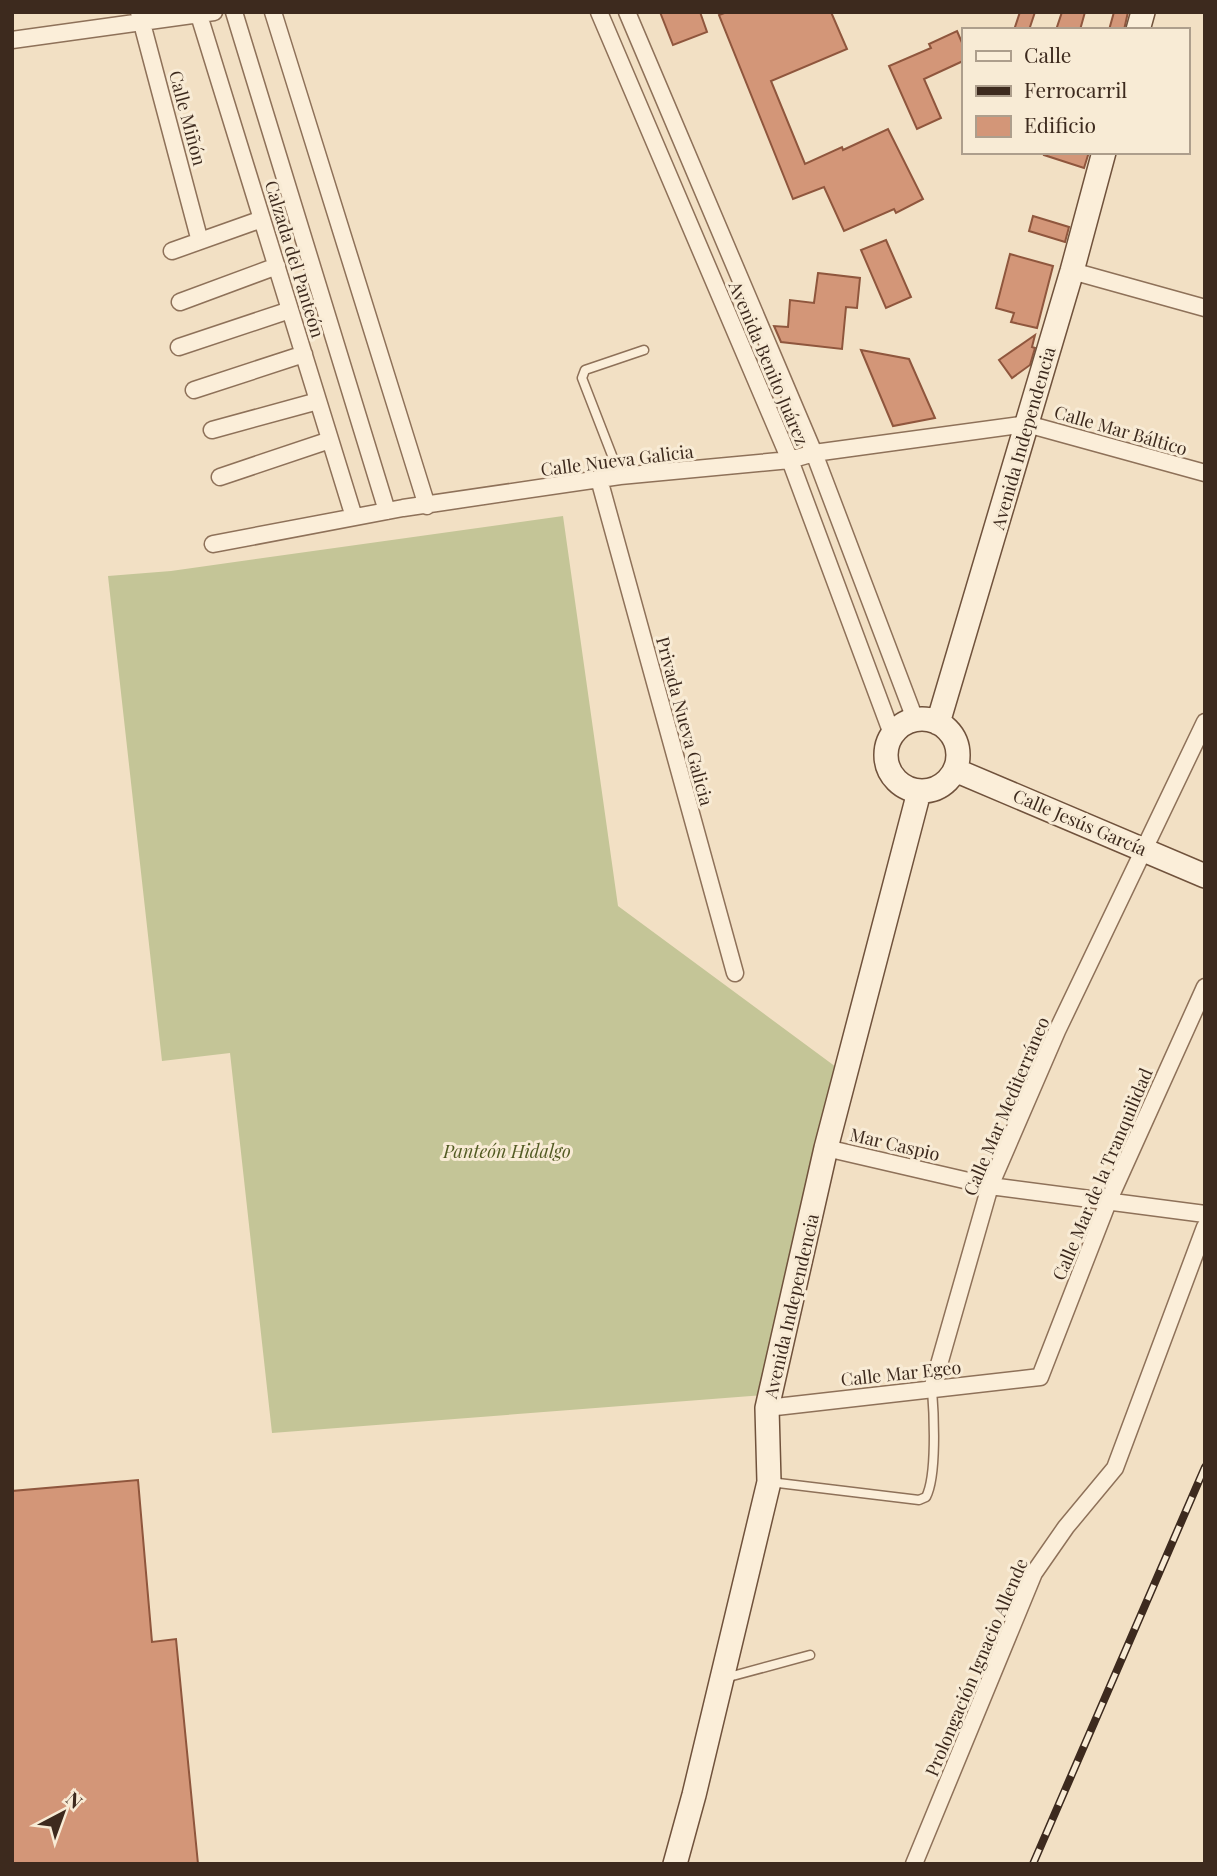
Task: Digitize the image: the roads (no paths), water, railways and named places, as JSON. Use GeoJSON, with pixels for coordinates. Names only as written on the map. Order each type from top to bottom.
{"type":"FeatureCollection","features":[{"type":"Feature","properties":{"kind":"main road","name":"Avenida Independencia"},"geometry":{"type":"LineString","coordinates":[[938,723],[1072,271],[1103,154]]}},
{"type":"Feature","properties":{"kind":"main road"},"geometry":{"type":"LineString","coordinates":[[915,719],[938,723],[954,739],[958,760],[955,770],[941,787],[930,791],[919,792],[899,784],[886,766],[885,755],[892,734],[900,726],[915,719]]}},
{"type":"Feature","properties":{"kind":"main road","name":"Calle Jesús García"},"geometry":{"type":"LineString","coordinates":[[955,770],[1205,876]]}},
{"type":"Feature","properties":{"kind":"main road","name":"Avenida Independencia"},"geometry":{"type":"LineString","coordinates":[[675,1864],[769,1482],[767,1408],[827,1148],[919,792]]}},
{"type":"Feature","properties":{"kind":"street","name":"Calzada del Panteón"},"geometry":{"type":"LineString","coordinates":[[234,12],[387,511]]}},
{"type":"Feature","properties":{"kind":"street"},"geometry":{"type":"LineString","coordinates":[[273,12],[427,506]]}},
{"type":"Feature","properties":{"kind":"street","name":"Avenida Benito Juárez"},"geometry":{"type":"LineString","coordinates":[[599,12],[790,460],[892,734]]}},
{"type":"Feature","properties":{"kind":"street","name":"Avenida Benito Juárez"},"geometry":{"type":"LineString","coordinates":[[627,12],[814,453],[915,719]]}},
{"type":"Feature","properties":{"kind":"street","name":"Calzada del Panteón"},"geometry":{"type":"LineString","coordinates":[[204,13],[262,219],[354,517]]}},
{"type":"Feature","properties":{"kind":"street"},"geometry":{"type":"LineString","coordinates":[[12,40],[141,17],[204,13]]}},
{"type":"Feature","properties":{"kind":"street","name":"Calle Miñón"},"geometry":{"type":"LineString","coordinates":[[141,17],[198,234]]}},
{"type":"Feature","properties":{"kind":"street"},"geometry":{"type":"LineString","coordinates":[[172,251],[262,219]]}},
{"type":"Feature","properties":{"kind":"street"},"geometry":{"type":"LineString","coordinates":[[180,302],[277,267]]}},
{"type":"Feature","properties":{"kind":"street"},"geometry":{"type":"LineString","coordinates":[[1072,271],[1205,308]]}},
{"type":"Feature","properties":{"kind":"street"},"geometry":{"type":"LineString","coordinates":[[180,347],[290,310]]}},
{"type":"Feature","properties":{"kind":"street"},"geometry":{"type":"LineString","coordinates":[[194,390],[304,354]]}},
{"type":"Feature","properties":{"kind":"street"},"geometry":{"type":"LineString","coordinates":[[212,430],[318,401]]}},
{"type":"Feature","properties":{"kind":"street","name":"Calle Nueva Galicia"},"geometry":{"type":"LineString","coordinates":[[213,544],[387,511],[599,479],[790,460],[814,453],[1027,424]]}},
{"type":"Feature","properties":{"kind":"street","name":"Calle Mar Báltico"},"geometry":{"type":"LineString","coordinates":[[1027,424],[1205,474]]}},
{"type":"Feature","properties":{"kind":"street"},"geometry":{"type":"LineString","coordinates":[[220,477],[331,440]]}},
{"type":"Feature","properties":{"kind":"street","name":"Privada Nueva Galicia"},"geometry":{"type":"LineString","coordinates":[[599,479],[735,973]]}},
{"type":"Feature","properties":{"kind":"street","name":"Calle Mar Mediterráneo"},"geometry":{"type":"LineString","coordinates":[[932,1389],[990,1186],[1057,1031],[1205,722]]}},
{"type":"Feature","properties":{"kind":"street","name":"Calle Mar de la Tranquilidad"},"geometry":{"type":"LineString","coordinates":[[1040,1377],[1108,1202],[1205,987]]}},
{"type":"Feature","properties":{"kind":"street","name":"Mar Caspio"},"geometry":{"type":"LineString","coordinates":[[827,1148],[990,1186],[1205,1214]]}},
{"type":"Feature","properties":{"kind":"street","name":"Prolongación Ignacio Allende"},"geometry":{"type":"LineString","coordinates":[[914,1864],[1034,1573],[1066,1527],[1115,1468],[1205,1227]]}},
{"type":"Feature","properties":{"kind":"street","name":"Calle Mar Egeo"},"geometry":{"type":"LineString","coordinates":[[767,1408],[1040,1377]]}},
{"type":"Feature","properties":{"kind":"lane"},"geometry":{"type":"LineString","coordinates":[[620,476],[582,373],[644,350]]}},
{"type":"Feature","properties":{"kind":"lane"},"geometry":{"type":"LineString","coordinates":[[769,1482],[919,1500],[926,1497],[931,1482],[935,1420],[932,1389]]}},
{"type":"Feature","properties":{"kind":"lane"},"geometry":{"type":"LineString","coordinates":[[722,1679],[810,1655]]}},
{"type":"Feature","properties":{"kind":"railway"},"geometry":{"type":"LineString","coordinates":[[1033,1864],[1205,1467]]}},
{"type":"Feature","properties":{"kind":"park label","name":"Panteón Hidalgo"},"geometry":{"type":"Point","coordinates":[507,1151]}}]}
